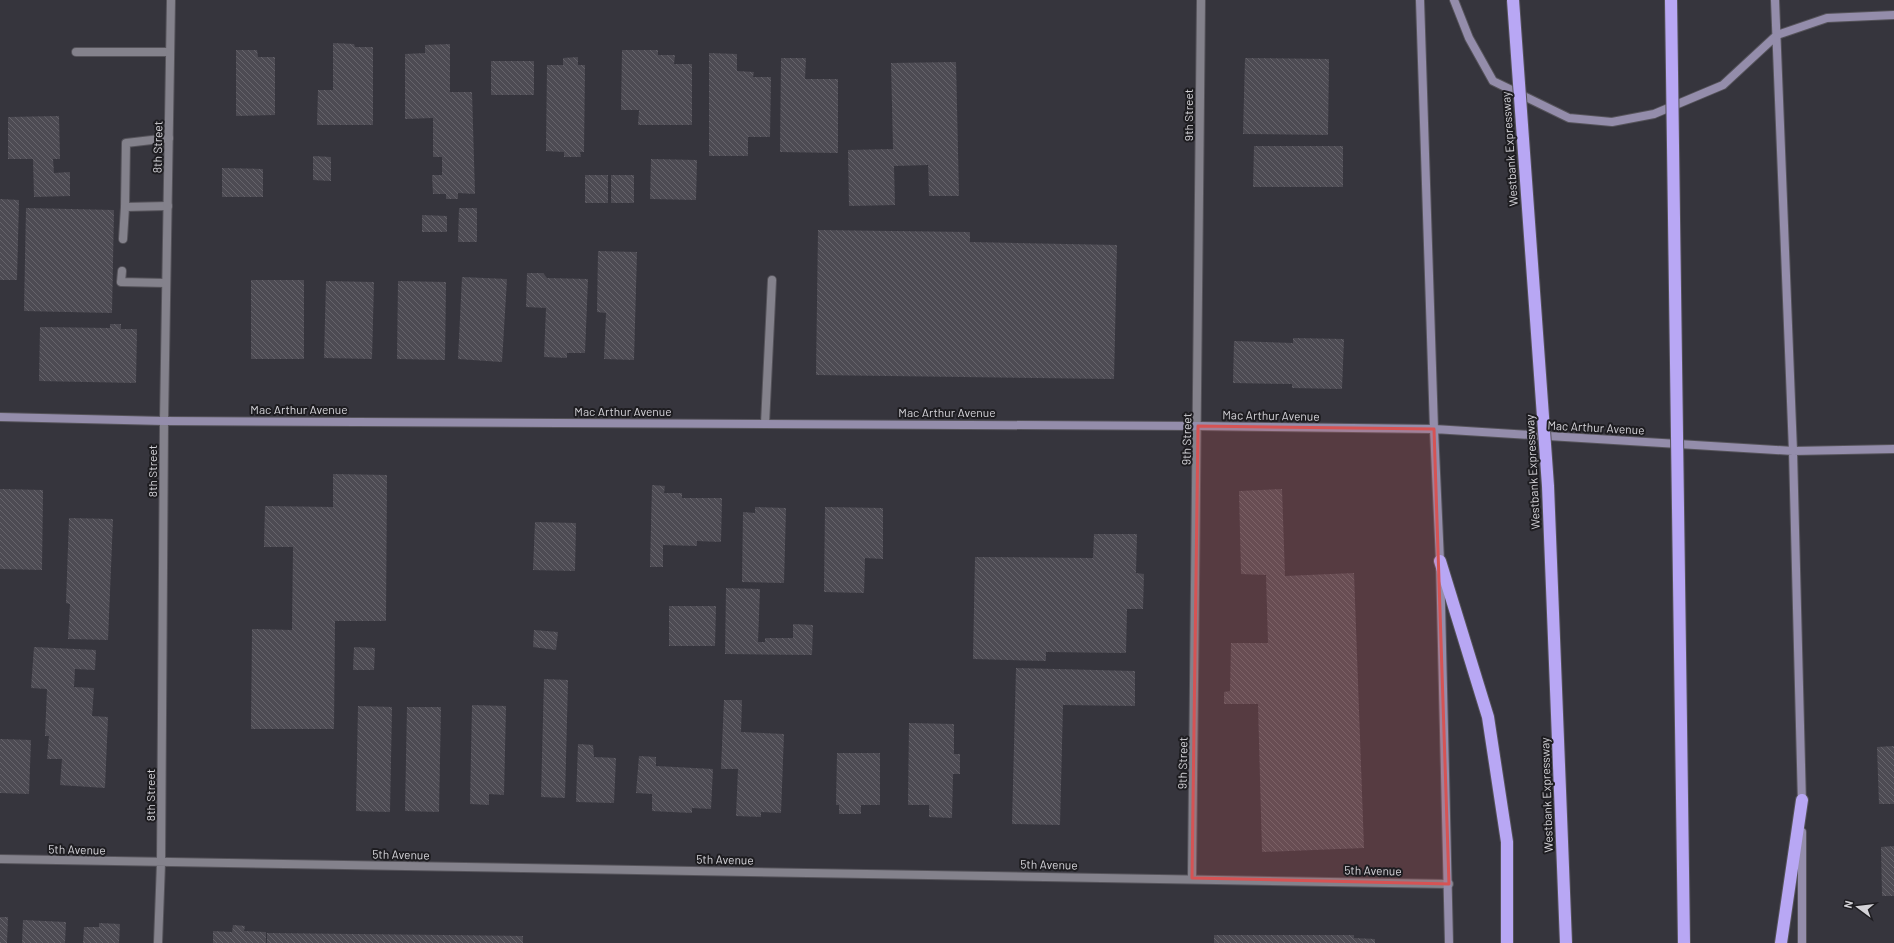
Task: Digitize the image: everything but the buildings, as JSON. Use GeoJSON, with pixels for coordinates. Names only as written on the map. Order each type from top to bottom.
{"type":"FeatureCollection","features":[{"type":"Feature","properties":{"kind":"highway","name":"Westbank Expressway"},"geometry":{"type":"LineString","coordinates":[[1512,0],[1548,486],[1566,943]]}},
{"type":"Feature","properties":{"kind":"highway"},"geometry":{"type":"LineString","coordinates":[[1671,0],[1684,943]]}},
{"type":"Feature","properties":{"kind":"highway"},"geometry":{"type":"LineString","coordinates":[[1440,561],[1488,717],[1507,842],[1507,943]]}},
{"type":"Feature","properties":{"kind":"highway"},"geometry":{"type":"LineString","coordinates":[[1781,943],[1802,800]]}},
{"type":"Feature","properties":{"kind":"main road"},"geometry":{"type":"LineString","coordinates":[[1420,0],[1434,429],[1440,561],[1449,884],[1449,943]]}},
{"type":"Feature","properties":{"kind":"main road"},"geometry":{"type":"LineString","coordinates":[[1454,0],[1470,38],[1493,81],[1568,118],[1612,122],[1654,114],[1723,85],[1777,35],[1827,18],[1894,15]]}},
{"type":"Feature","properties":{"kind":"main road"},"geometry":{"type":"LineString","coordinates":[[1776,0],[1793,451],[1802,800],[1802,943]]}},
{"type":"Feature","properties":{"kind":"main road","name":"Mac Arthur Avenue"},"geometry":{"type":"LineString","coordinates":[[0,417],[164,421],[1198,426],[1434,429],[1793,451],[1894,449]]}},
{"type":"Feature","properties":{"kind":"street","name":"8th Street"},"geometry":{"type":"LineString","coordinates":[[158,943],[161,863],[164,421],[171,0]]}},
{"type":"Feature","properties":{"kind":"street","name":"9th Street"},"geometry":{"type":"LineString","coordinates":[[1192,878],[1198,426],[1201,0]]}},
{"type":"Feature","properties":{"kind":"street"},"geometry":{"type":"LineString","coordinates":[[76,52],[170,52]]}},
{"type":"Feature","properties":{"kind":"street"},"geometry":{"type":"LineString","coordinates":[[123,239],[126,143],[169,138]]}},
{"type":"Feature","properties":{"kind":"street"},"geometry":{"type":"LineString","coordinates":[[125,207],[168,206]]}},
{"type":"Feature","properties":{"kind":"street"},"geometry":{"type":"LineString","coordinates":[[122,271],[121,282],[166,283]]}},
{"type":"Feature","properties":{"kind":"street"},"geometry":{"type":"LineString","coordinates":[[765,424],[772,280]]}},
{"type":"Feature","properties":{"kind":"street","name":"5th Avenue"},"geometry":{"type":"LineString","coordinates":[[0,859],[161,863],[1192,878],[1449,884]]}},
{"type":"Feature","properties":{"kind":"highlighted area"},"geometry":{"type":"Polygon","coordinates":[[[1198,426],[1434,429],[1449,884],[1192,878],[1198,426]]]}}]}
